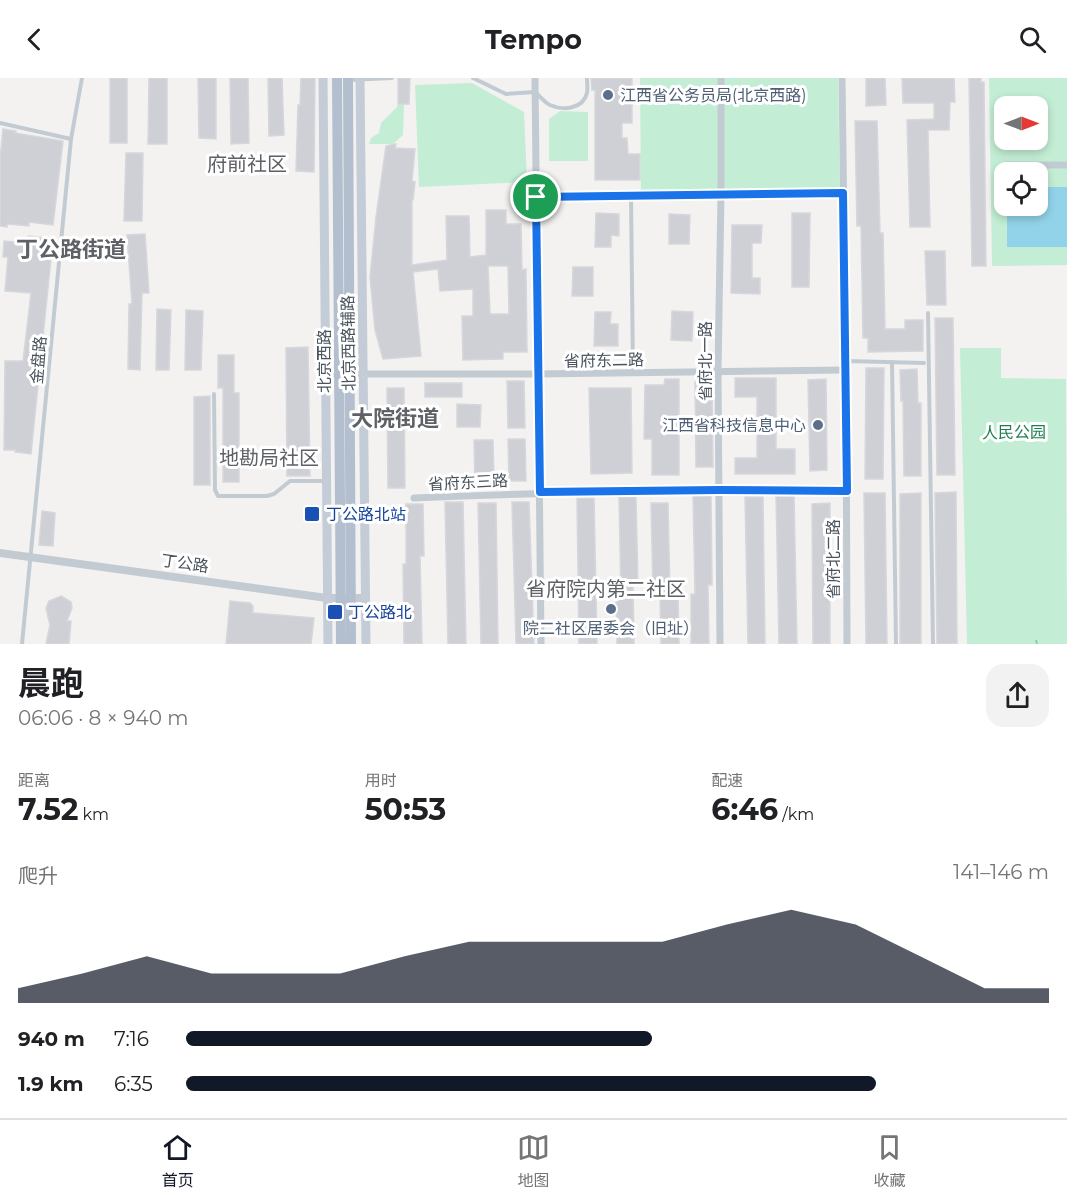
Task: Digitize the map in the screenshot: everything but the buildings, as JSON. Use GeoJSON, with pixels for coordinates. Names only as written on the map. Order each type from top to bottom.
{"type":"FeatureCollection","features":[{"type":"Feature","properties":{"kind":"main road","name":"北京西路辅路"},"geometry":{"type":"LineString","coordinates":[[323,78],[328,644]]}},
{"type":"Feature","properties":{"kind":"main road","name":"北京西路"},"geometry":{"type":"LineString","coordinates":[[341,644],[345,598],[344,78]]}},
{"type":"Feature","properties":{"kind":"main road","name":"北京西路辅路"},"geometry":{"type":"LineString","coordinates":[[360,79],[366,644]]}},
{"type":"Feature","properties":{"kind":"main road","name":"北京西路"},"geometry":{"type":"LineString","coordinates":[[345,598],[351,644]]}},
{"type":"Feature","properties":{"kind":"street"},"geometry":{"type":"LineString","coordinates":[[535,78],[541,644]]}},
{"type":"Feature","properties":{"kind":"street","name":"省府北一路"},"geometry":{"type":"LineString","coordinates":[[720,644],[718,371],[721,78]]}},
{"type":"Feature","properties":{"kind":"street","name":"省府北二路"},"geometry":{"type":"LineString","coordinates":[[842,78],[847,644]]}},
{"type":"Feature","properties":{"kind":"street"},"geometry":{"type":"LineString","coordinates":[[1048,165],[1067,165]]}},
{"type":"Feature","properties":{"kind":"street"},"geometry":{"type":"LineString","coordinates":[[536,197],[843,193]]}},
{"type":"Feature","properties":{"kind":"street","name":"省府东二路"},"geometry":{"type":"LineString","coordinates":[[326,374],[846,370]]}},
{"type":"Feature","properties":{"kind":"street","name":"省府东三路"},"geometry":{"type":"LineString","coordinates":[[414,498],[540,492],[847,491]]}},
{"type":"Feature","properties":{"kind":"street","name":"丁公路"},"geometry":{"type":"LineString","coordinates":[[0,553],[327,598],[366,598]]}},
{"type":"Feature","properties":{"kind":"lane","name":"金盘路"},"geometry":{"type":"LineString","coordinates":[[22,644],[71,139],[82,78]]}},
{"type":"Feature","properties":{"kind":"lane"},"geometry":{"type":"LineString","coordinates":[[344,78],[392,78]]}},
{"type":"Feature","properties":{"kind":"lane"},"geometry":{"type":"LineString","coordinates":[[473,78],[506,94],[535,92],[552,106],[574,107],[583,100],[587,93],[587,78]]}},
{"type":"Feature","properties":{"kind":"lane"},"geometry":{"type":"LineString","coordinates":[[0,123],[71,139]]}},
{"type":"Feature","properties":{"kind":"lane"},"geometry":{"type":"LineString","coordinates":[[631,195],[633,373]]}},
{"type":"Feature","properties":{"kind":"lane"},"geometry":{"type":"LineString","coordinates":[[928,313],[933,644]]}},
{"type":"Feature","properties":{"kind":"lane"},"geometry":{"type":"LineString","coordinates":[[846,361],[924,363]]}},
{"type":"Feature","properties":{"kind":"lane"},"geometry":{"type":"LineString","coordinates":[[892,362],[896,644]]}},
{"type":"Feature","properties":{"kind":"lane"},"geometry":{"type":"LineString","coordinates":[[214,394],[215,490],[218,496],[267,496],[274,494],[290,481],[326,481]]}},
{"type":"Feature","properties":{"kind":"path"},"geometry":{"type":"LineString","coordinates":[[1036,640],[1038,644]]}},
{"type":"Feature","properties":{"kind":"green space"},"geometry":{"type":"Polygon","coordinates":[[[640,78],[838,78],[840,190],[641,193],[640,78]]]}},
{"type":"Feature","properties":{"kind":"green space"},"geometry":{"type":"Polygon","coordinates":[[[989,78],[1067,78],[1067,265],[992,266],[989,78]]]}},
{"type":"Feature","properties":{"kind":"green space"},"geometry":{"type":"Polygon","coordinates":[[[472,83],[524,112],[527,182],[419,187],[415,85],[472,83]]]}},
{"type":"Feature","properties":{"kind":"green space"},"geometry":{"type":"Polygon","coordinates":[[[398,104],[404,104],[403,135],[393,144],[369,144],[371,138],[379,133],[381,123],[398,104]]]}},
{"type":"Feature","properties":{"kind":"green space"},"geometry":{"type":"Polygon","coordinates":[[[560,111],[588,112],[588,161],[549,161],[549,119],[560,111]]]}},
{"type":"Feature","properties":{"kind":"green space","name":"人民公园"},"geometry":{"type":"Polygon","coordinates":[[[960,348],[1001,348],[1001,378],[1066,379],[1067,644],[967,644],[960,348]]]}},
{"type":"Feature","properties":{"kind":"water"},"geometry":{"type":"Polygon","coordinates":[[[1048,187],[1067,187],[1067,247],[1007,247],[1007,216],[1048,216],[1048,187]]]}},
{"type":"Feature","properties":{"kind":"place","name":"江西省公务员局(北京西路)"},"geometry":{"type":"Point","coordinates":[608,95]}},
{"type":"Feature","properties":{"kind":"place","name":"江西省科技信息中心"},"geometry":{"type":"Point","coordinates":[818,425]}},
{"type":"Feature","properties":{"kind":"place","name":"丁公路北站"},"geometry":{"type":"Point","coordinates":[312,514]}},
{"type":"Feature","properties":{"kind":"place","name":"院二社区居委会（旧址）"},"geometry":{"type":"Point","coordinates":[611,609]}},
{"type":"Feature","properties":{"kind":"place","name":"丁公路北"},"geometry":{"type":"Point","coordinates":[335,612]}},
{"type":"Feature","properties":{"kind":"district","name":"府前社区"},"geometry":{"type":"Point","coordinates":[247,164]}},
{"type":"Feature","properties":{"kind":"district","name":"丁公路街道"},"geometry":{"type":"Point","coordinates":[71,249]}},
{"type":"Feature","properties":{"kind":"district","name":"大院街道"},"geometry":{"type":"Point","coordinates":[395,418]}},
{"type":"Feature","properties":{"kind":"district","name":"地勘局社区"},"geometry":{"type":"Point","coordinates":[269,458]}},
{"type":"Feature","properties":{"kind":"district","name":"省府院内第二社区"},"geometry":{"type":"Point","coordinates":[606,589]}},
{"type":"Feature","properties":{"kind":"route"},"geometry":{"type":"LineString","coordinates":[[843,193],[847,491],[540,492],[536,197],[843,193]]}}]}
